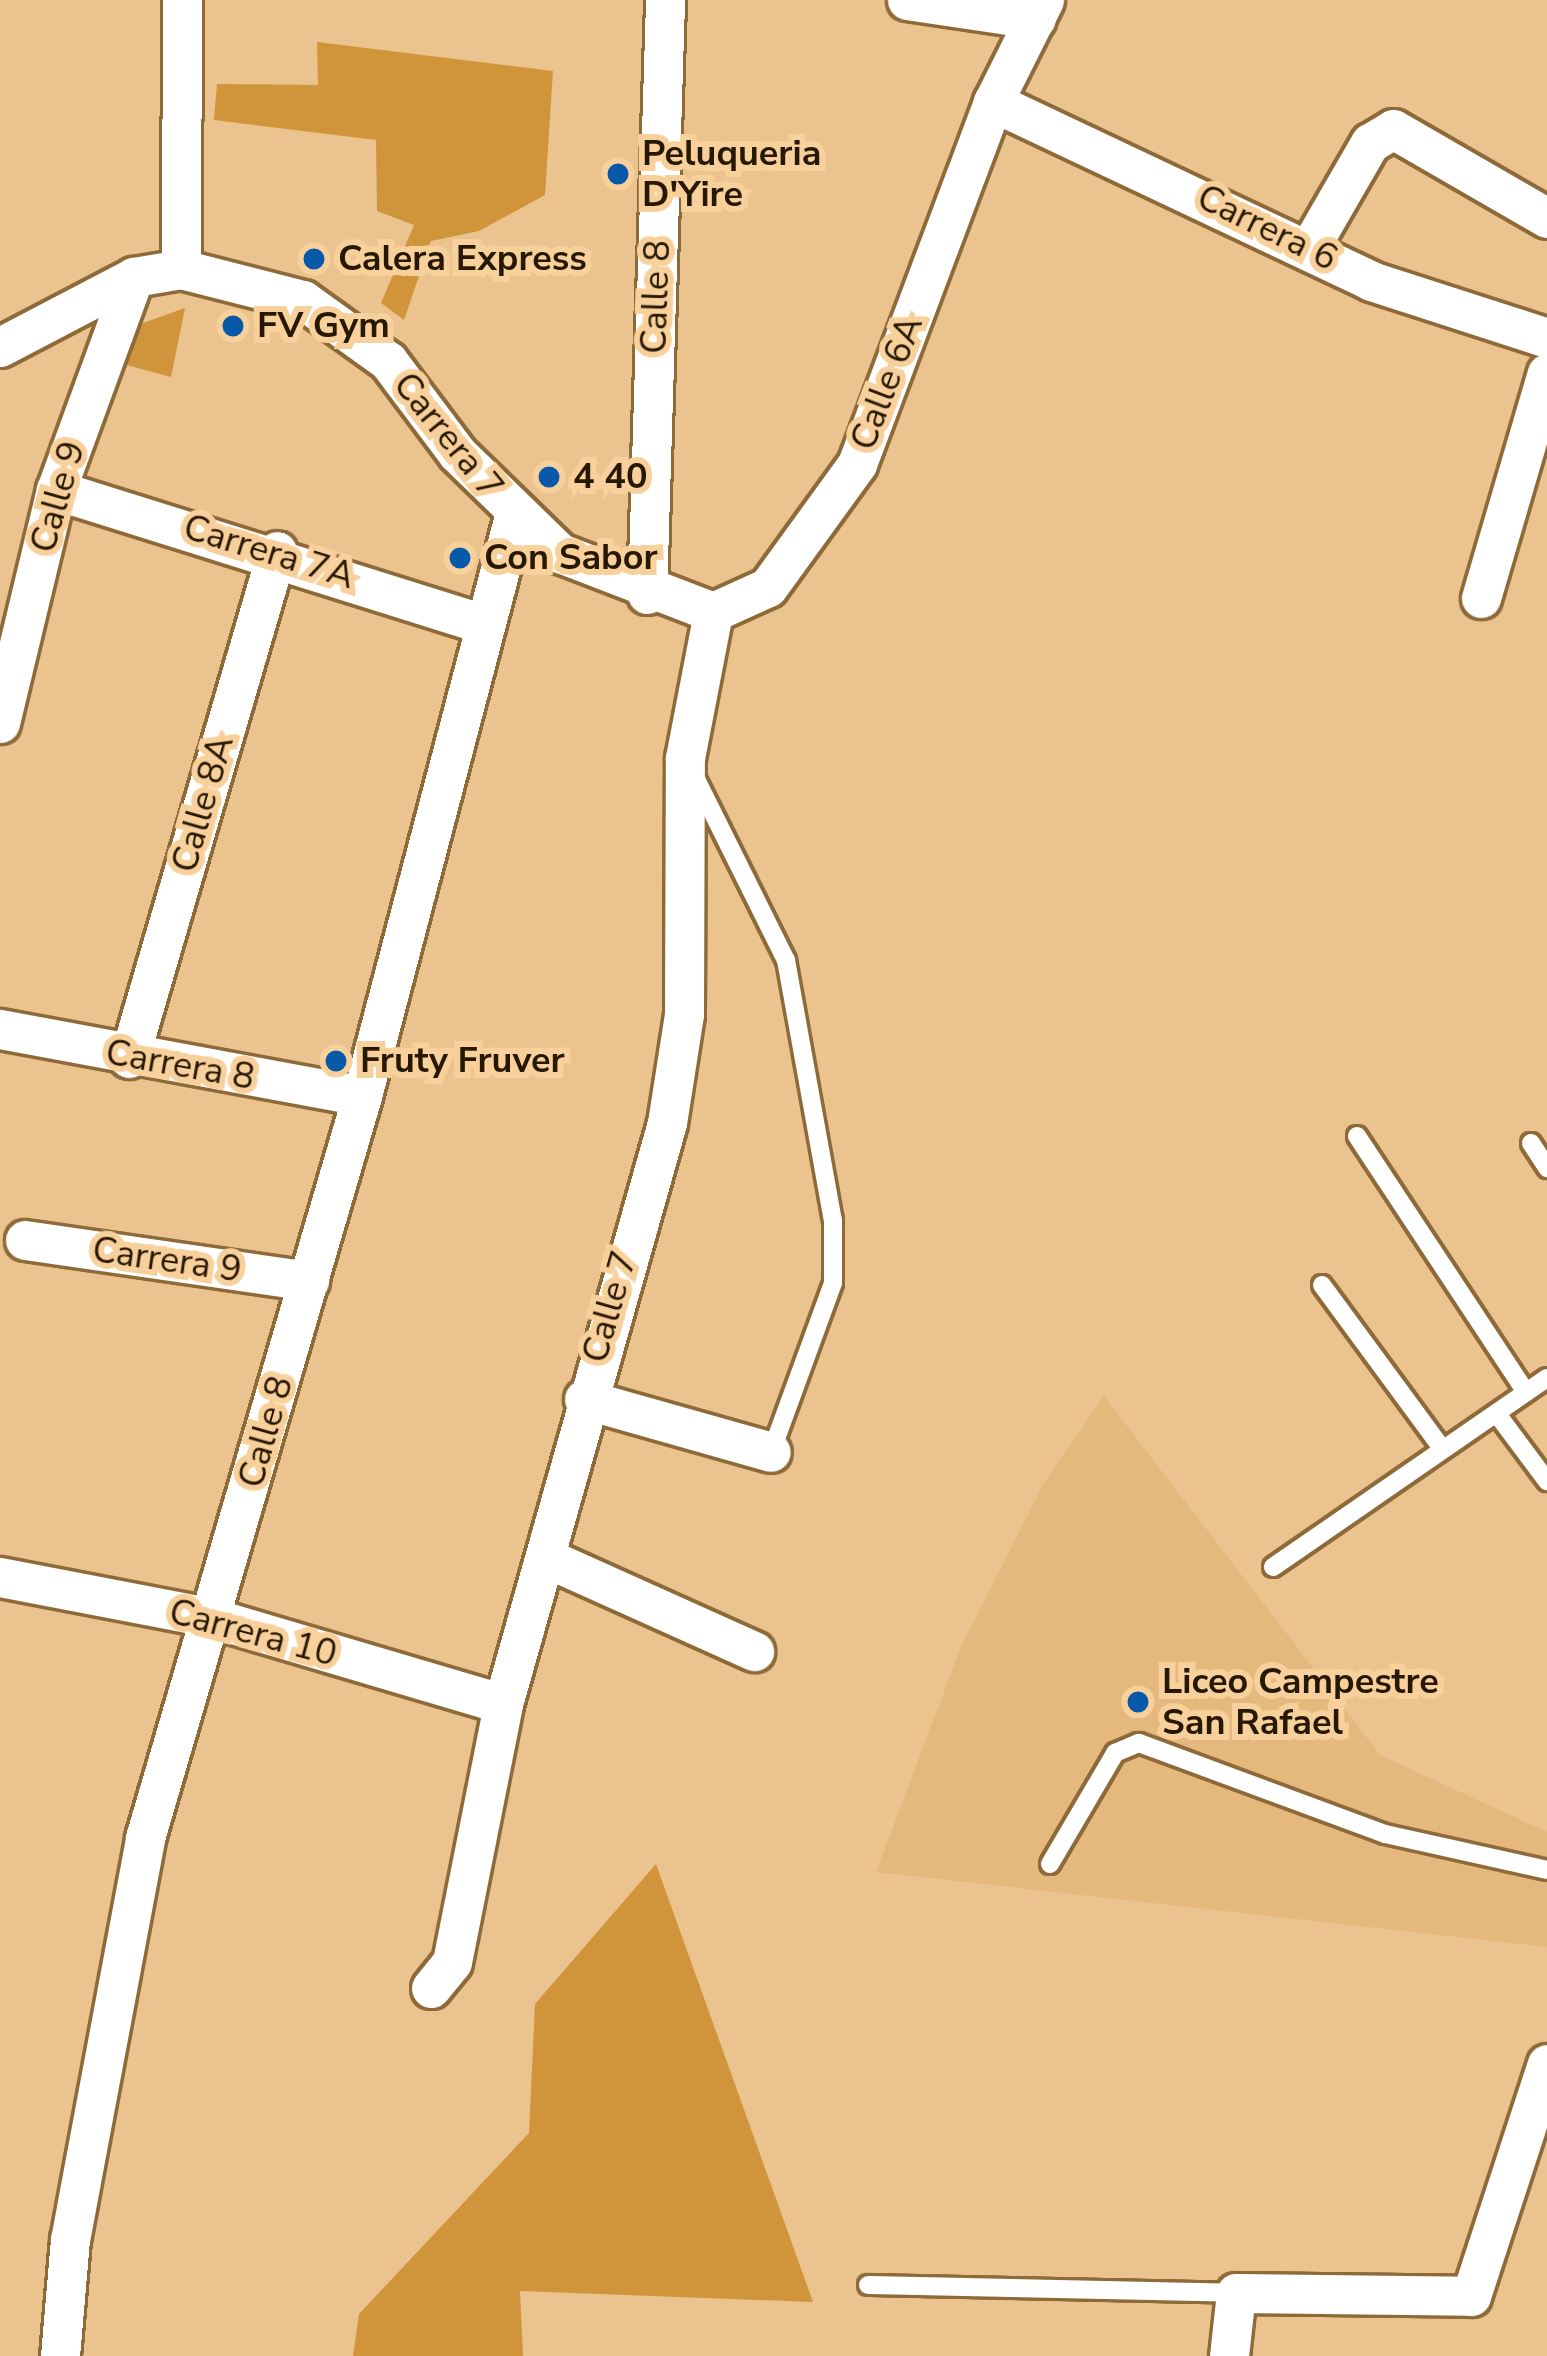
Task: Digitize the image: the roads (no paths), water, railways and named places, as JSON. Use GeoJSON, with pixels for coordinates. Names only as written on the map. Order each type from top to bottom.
{"type":"FeatureCollection","features":[{"type":"Feature","properties":{"kind":"street"},"geometry":{"type":"LineString","coordinates":[[0,347],[134,278],[181,269],[182,0]]}},
{"type":"Feature","properties":{"kind":"street","name":"Calle 8"},"geometry":{"type":"LineString","coordinates":[[647,594],[665,0]]}},
{"type":"Feature","properties":{"kind":"street"},"geometry":{"type":"LineString","coordinates":[[907,0],[1040,9],[1023,56]]}},
{"type":"Feature","properties":{"kind":"street"},"geometry":{"type":"LineString","coordinates":[[993,102],[1023,56],[1076,0]]}},
{"type":"Feature","properties":{"kind":"street","name":"Carrera 6"},"geometry":{"type":"LineString","coordinates":[[993,102],[1311,245],[1371,281],[1547,338]]}},
{"type":"Feature","properties":{"kind":"street","name":"Calle 6A"},"geometry":{"type":"LineString","coordinates":[[713,612],[769,587],[857,464],[993,102]]}},
{"type":"Feature","properties":{"kind":"street"},"geometry":{"type":"LineString","coordinates":[[1311,245],[1370,143],[1393,130],[1547,218]]}},
{"type":"Feature","properties":{"kind":"street","name":"Carrera 7"},"geometry":{"type":"LineString","coordinates":[[181,269],[303,300],[388,361],[514,516],[560,553],[647,594],[713,612]]}},
{"type":"Feature","properties":{"kind":"street","name":"Calle 9"},"geometry":{"type":"LineString","coordinates":[[0,723],[56,490],[134,278]]}},
{"type":"Feature","properties":{"kind":"street"},"geometry":{"type":"LineString","coordinates":[[1481,598],[1547,373]]}},
{"type":"Feature","properties":{"kind":"street","name":"Carrera 7A"},"geometry":{"type":"LineString","coordinates":[[56,490],[277,551],[480,623]]}},
{"type":"Feature","properties":{"kind":"street","name":"Calle 8"},"geometry":{"type":"LineString","coordinates":[[59,2356],[70,2240],[146,1838],[362,1096],[480,623],[514,516]]}},
{"type":"Feature","properties":{"kind":"street","name":"Calle 8A"},"geometry":{"type":"LineString","coordinates":[[129,1058],[277,551]]}},
{"type":"Feature","properties":{"kind":"street","name":"Calle 7"},"geometry":{"type":"LineString","coordinates":[[431,1988],[452,1962],[503,1704],[549,1559],[584,1399],[667,1123],[684,1014],[686,758],[713,612]]}},
{"type":"Feature","properties":{"kind":"street","name":"Carrera 8"},"geometry":{"type":"LineString","coordinates":[[0,1029],[129,1058],[362,1096]]}},
{"type":"Feature","properties":{"kind":"street","name":"Carrera 9"},"geometry":{"type":"LineString","coordinates":[[25,1240],[309,1281]]}},
{"type":"Feature","properties":{"kind":"street"},"geometry":{"type":"LineString","coordinates":[[584,1399],[771,1453]]}},
{"type":"Feature","properties":{"kind":"street"},"geometry":{"type":"LineString","coordinates":[[549,1559],[754,1651]]}},
{"type":"Feature","properties":{"kind":"street","name":"Carrera 10"},"geometry":{"type":"LineString","coordinates":[[0,1577],[213,1618],[503,1704]]}},
{"type":"Feature","properties":{"kind":"street"},"geometry":{"type":"LineString","coordinates":[[1229,2356],[1236,2293],[1471,2296],[1547,2064]]}},
{"type":"Feature","properties":{"kind":"lane"},"geometry":{"type":"LineString","coordinates":[[686,758],[786,960],[833,1220],[833,1282],[771,1453]]}},
{"type":"Feature","properties":{"kind":"lane"},"geometry":{"type":"LineString","coordinates":[[1358,1136],[1526,1392]]}},
{"type":"Feature","properties":{"kind":"lane"},"geometry":{"type":"LineString","coordinates":[[1531,1143],[1547,1168]]}},
{"type":"Feature","properties":{"kind":"lane"},"geometry":{"type":"LineString","coordinates":[[1322,1285],[1441,1448]]}},
{"type":"Feature","properties":{"kind":"lane"},"geometry":{"type":"LineString","coordinates":[[1274,1567],[1547,1378]]}},
{"type":"Feature","properties":{"kind":"lane"},"geometry":{"type":"LineString","coordinates":[[1497,1414],[1547,1481]]}},
{"type":"Feature","properties":{"kind":"lane"},"geometry":{"type":"LineString","coordinates":[[1050,1864],[1115,1753],[1139,1743],[1384,1834],[1547,1870]]}},
{"type":"Feature","properties":{"kind":"lane"},"geometry":{"type":"LineString","coordinates":[[868,2285],[1236,2293]]}},
{"type":"Feature","properties":{"kind":"place","name":"Peluqueria D'Yire"},"geometry":{"type":"Point","coordinates":[618,174]}},
{"type":"Feature","properties":{"kind":"place","name":"Calera Express"},"geometry":{"type":"Point","coordinates":[314,259]}},
{"type":"Feature","properties":{"kind":"place","name":"FV Gym"},"geometry":{"type":"Point","coordinates":[233,326]}},
{"type":"Feature","properties":{"kind":"place","name":"4 40"},"geometry":{"type":"Point","coordinates":[549,477]}},
{"type":"Feature","properties":{"kind":"place","name":"Con Sabor"},"geometry":{"type":"Point","coordinates":[460,558]}},
{"type":"Feature","properties":{"kind":"place","name":"Fruty Fruver"},"geometry":{"type":"Point","coordinates":[336,1061]}},
{"type":"Feature","properties":{"kind":"place","name":"Liceo Campestre San Rafael"},"geometry":{"type":"Point","coordinates":[1138,1702]}}]}
